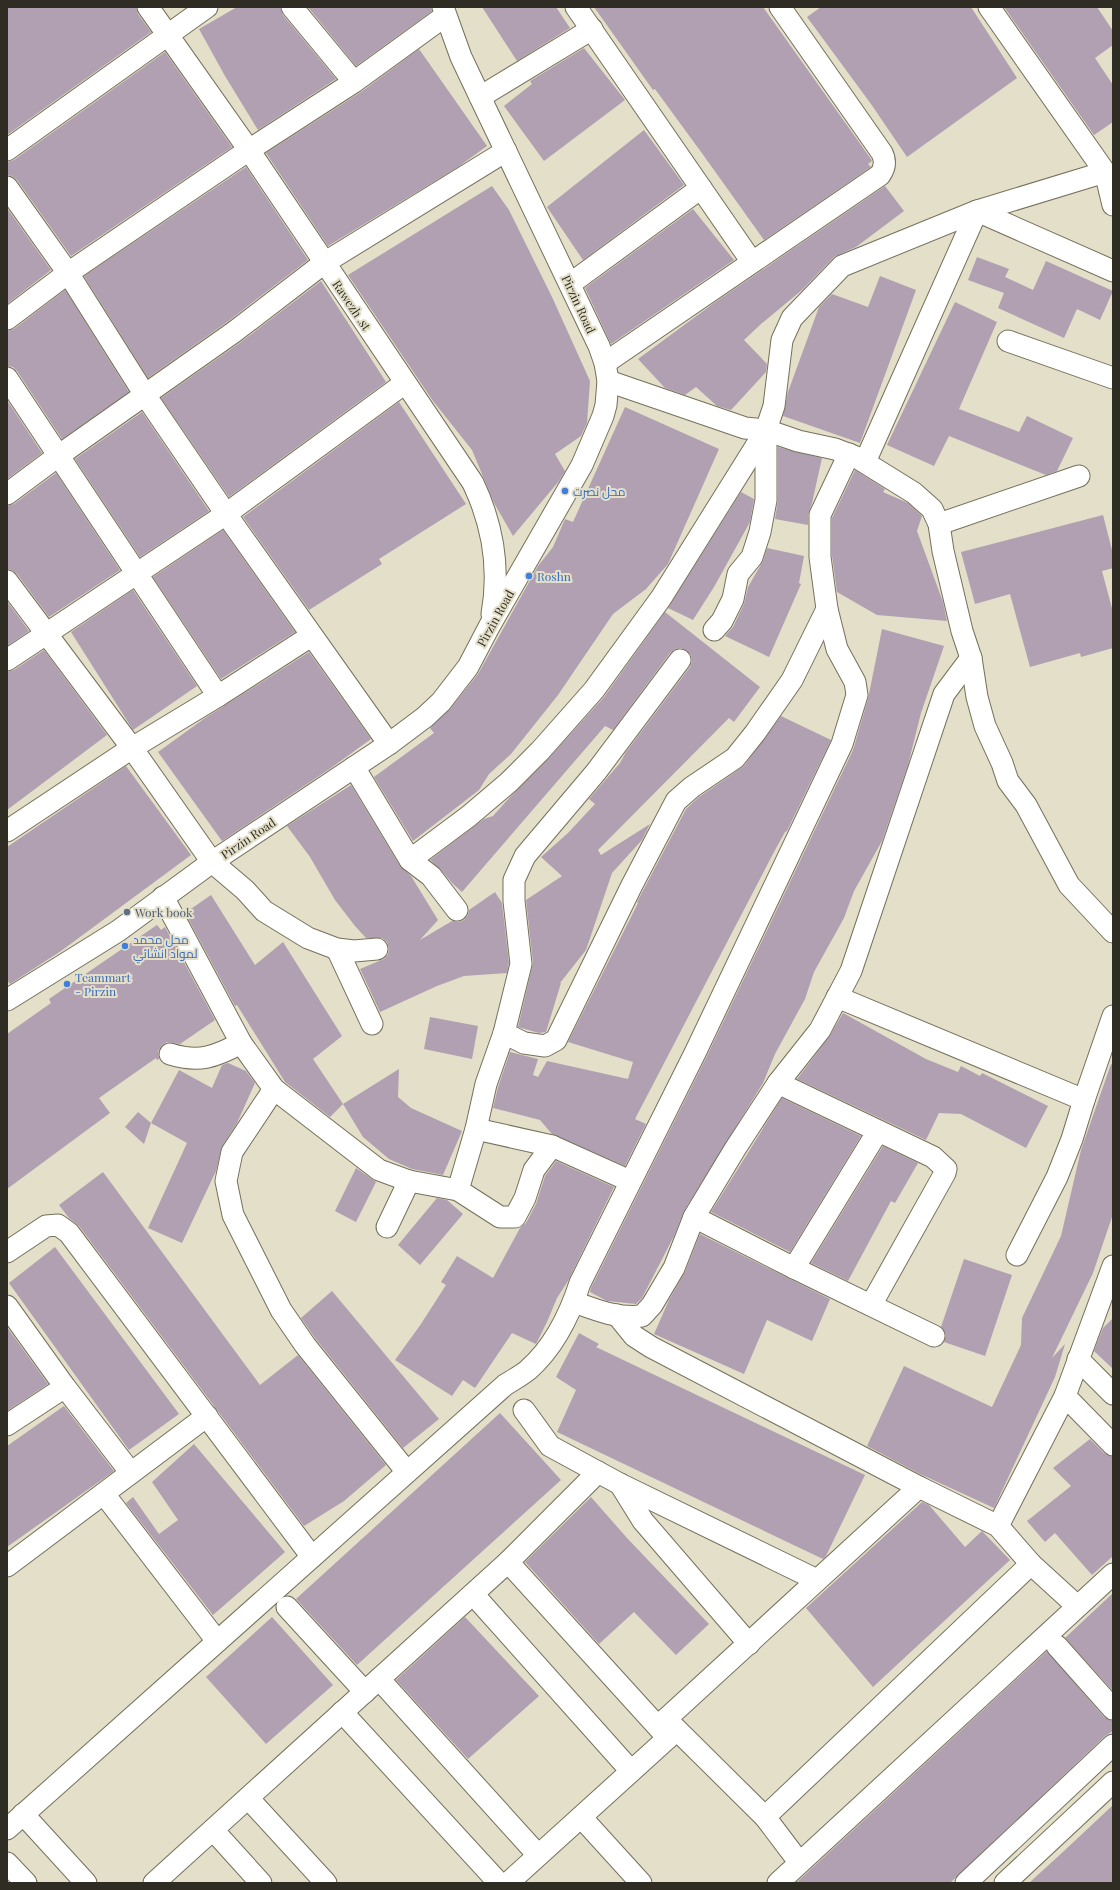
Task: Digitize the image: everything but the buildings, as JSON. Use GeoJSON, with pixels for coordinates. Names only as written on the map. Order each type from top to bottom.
{"type":"FeatureCollection","features":[{"type":"Feature","properties":{"kind":"street","name":"Rawezh .st"},"geometry":{"type":"LineString","coordinates":[[148,7],[249,150],[324,264],[462,466],[483,504],[490,530],[495,564],[496,584],[490,625]]}},
{"type":"Feature","properties":{"kind":"street"},"geometry":{"type":"LineString","coordinates":[[7,150],[207,7]]}},
{"type":"Feature","properties":{"kind":"street"},"geometry":{"type":"LineString","coordinates":[[292,7],[354,82]]}},
{"type":"Feature","properties":{"kind":"street"},"geometry":{"type":"LineString","coordinates":[[576,7],[752,262]]}},
{"type":"Feature","properties":{"kind":"street"},"geometry":{"type":"LineString","coordinates":[[989,7],[1105,172],[1113,205]]}},
{"type":"Feature","properties":{"kind":"street"},"geometry":{"type":"LineString","coordinates":[[607,372],[752,262],[880,175],[885,164],[882,153],[787,10]]}},
{"type":"Feature","properties":{"kind":"street"},"geometry":{"type":"LineString","coordinates":[[7,319],[68,273],[249,150],[354,82],[444,12]]}},
{"type":"Feature","properties":{"kind":"street","name":"Pirzin Road"},"geometry":{"type":"LineString","coordinates":[[7,1000],[95,947],[136,919],[163,897],[212,862],[390,744],[425,717],[456,685],[468,667],[490,625],[582,465],[603,416],[606,405],[607,372],[570,284],[461,57],[444,12]]}},
{"type":"Feature","properties":{"kind":"street"},"geometry":{"type":"LineString","coordinates":[[480,97],[592,29]]}},
{"type":"Feature","properties":{"kind":"street"},"geometry":{"type":"LineString","coordinates":[[7,494],[58,456],[234,332],[324,264],[506,151]]}},
{"type":"Feature","properties":{"kind":"street"},"geometry":{"type":"LineString","coordinates":[[410,860],[469,816],[509,782],[540,751],[594,690],[661,598],[766,430],[774,406],[782,340],[792,318],[842,266],[977,211],[1105,172]]}},
{"type":"Feature","properties":{"kind":"street"},"geometry":{"type":"LineString","coordinates":[[7,187],[68,273],[146,395],[226,514],[311,636],[390,744]]}},
{"type":"Feature","properties":{"kind":"street"},"geometry":{"type":"LineString","coordinates":[[570,284],[701,188]]}},
{"type":"Feature","properties":{"kind":"street"},"geometry":{"type":"LineString","coordinates":[[977,211],[1113,271]]}},
{"type":"Feature","properties":{"kind":"street"},"geometry":{"type":"LineString","coordinates":[[7,1829],[505,1385],[528,1370],[548,1348],[574,1302],[580,1283],[695,1053],[842,744],[857,695],[854,682],[837,649],[827,609],[820,558],[820,515],[857,458],[977,211]]}},
{"type":"Feature","properties":{"kind":"street"},"geometry":{"type":"LineString","coordinates":[[1008,341],[1113,378]]}},
{"type":"Feature","properties":{"kind":"street"},"geometry":{"type":"LineString","coordinates":[[607,372],[745,428],[766,430],[798,441],[835,449],[857,458],[914,493],[932,509],[939,524],[943,552],[951,588],[972,658],[977,697],[985,726],[1002,763],[1008,781],[1026,805],[1069,885],[1113,932]]}},
{"type":"Feature","properties":{"kind":"street"},"geometry":{"type":"LineString","coordinates":[[7,378],[218,696]]}},
{"type":"Feature","properties":{"kind":"street"},"geometry":{"type":"LineString","coordinates":[[7,660],[226,514],[405,382]]}},
{"type":"Feature","properties":{"kind":"street"},"geometry":{"type":"LineString","coordinates":[[714,630],[722,621],[733,599],[738,574],[752,557],[760,532],[766,500],[766,430]]}},
{"type":"Feature","properties":{"kind":"street"},"geometry":{"type":"LineString","coordinates":[[939,524],[1079,476]]}},
{"type":"Feature","properties":{"kind":"street"},"geometry":{"type":"LineString","coordinates":[[7,581],[132,748],[212,862],[245,890],[264,911],[308,938],[337,949],[354,951],[377,949]]}},
{"type":"Feature","properties":{"kind":"street"},"geometry":{"type":"LineString","coordinates":[[504,1033],[524,1043],[545,1046],[556,1040],[632,885],[676,801],[692,787],[735,758],[747,743],[792,680],[827,609]]}},
{"type":"Feature","properties":{"kind":"street"},"geometry":{"type":"LineString","coordinates":[[7,831],[132,748],[218,696],[311,636]]}},
{"type":"Feature","properties":{"kind":"street"},"geometry":{"type":"LineString","coordinates":[[574,1302],[601,1312],[631,1317],[642,1316],[648,1312],[674,1268],[694,1217],[778,1083],[820,1030],[851,971],[944,694],[972,658]]}},
{"type":"Feature","properties":{"kind":"street"},"geometry":{"type":"LineString","coordinates":[[458,1190],[476,1129],[486,1084],[504,1033],[521,964],[514,901],[514,880],[522,862],[552,823],[596,772],[680,660]]}},
{"type":"Feature","properties":{"kind":"street"},"geometry":{"type":"LineString","coordinates":[[354,767],[410,860],[431,876],[457,910]]}},
{"type":"Feature","properties":{"kind":"street"},"geometry":{"type":"LineString","coordinates":[[163,897],[241,1043],[274,1089],[379,1170],[409,1181],[458,1190],[500,1217],[515,1217],[525,1198],[534,1170],[552,1146]]}},
{"type":"Feature","properties":{"kind":"street"},"geometry":{"type":"LineString","coordinates":[[337,949],[372,1024]]}},
{"type":"Feature","properties":{"kind":"street"},"geometry":{"type":"LineString","coordinates":[[837,997],[1084,1100]]}},
{"type":"Feature","properties":{"kind":"street"},"geometry":{"type":"LineString","coordinates":[[1017,1255],[1057,1177],[1072,1139],[1113,1016]]}},
{"type":"Feature","properties":{"kind":"street"},"geometry":{"type":"LineString","coordinates":[[170,1054],[183,1058],[214,1056],[241,1043]]}},
{"type":"Feature","properties":{"kind":"street"},"geometry":{"type":"LineString","coordinates":[[778,1083],[933,1157],[946,1169],[871,1305]]}},
{"type":"Feature","properties":{"kind":"street"},"geometry":{"type":"LineString","coordinates":[[274,1089],[232,1152],[226,1181],[233,1215],[281,1310],[305,1345],[407,1472]]}},
{"type":"Feature","properties":{"kind":"street"},"geometry":{"type":"LineString","coordinates":[[476,1129],[552,1146],[630,1181]]}},
{"type":"Feature","properties":{"kind":"street"},"geometry":{"type":"LineString","coordinates":[[794,1268],[878,1131]]}},
{"type":"Feature","properties":{"kind":"street"},"geometry":{"type":"LineString","coordinates":[[387,1227],[409,1181]]}},
{"type":"Feature","properties":{"kind":"street"},"geometry":{"type":"LineString","coordinates":[[694,1217],[794,1268],[934,1336]]}},
{"type":"Feature","properties":{"kind":"street"},"geometry":{"type":"LineString","coordinates":[[7,1252],[46,1226],[58,1225],[69,1233],[312,1557]]}},
{"type":"Feature","properties":{"kind":"street"},"geometry":{"type":"LineString","coordinates":[[998,1526],[1065,1396],[1113,1266]]}},
{"type":"Feature","properties":{"kind":"street"},"geometry":{"type":"LineString","coordinates":[[7,1306],[65,1387],[131,1473]]}},
{"type":"Feature","properties":{"kind":"street"},"geometry":{"type":"LineString","coordinates":[[617,1315],[634,1336],[651,1347],[919,1487],[998,1526],[1032,1564],[1077,1606]]}},
{"type":"Feature","properties":{"kind":"street"},"geometry":{"type":"LineString","coordinates":[[1078,1359],[1113,1394]]}},
{"type":"Feature","properties":{"kind":"street"},"geometry":{"type":"LineString","coordinates":[[7,1425],[65,1387]]}},
{"type":"Feature","properties":{"kind":"street"},"geometry":{"type":"LineString","coordinates":[[1065,1396],[1113,1445]]}},
{"type":"Feature","properties":{"kind":"street"},"geometry":{"type":"LineString","coordinates":[[524,1410],[550,1446],[620,1484],[817,1580]]}},
{"type":"Feature","properties":{"kind":"street"},"geometry":{"type":"LineString","coordinates":[[7,1566],[207,1416]]}},
{"type":"Feature","properties":{"kind":"street"},"geometry":{"type":"LineString","coordinates":[[154,1883],[508,1562],[598,1472]]}},
{"type":"Feature","properties":{"kind":"street"},"geometry":{"type":"LineString","coordinates":[[620,1484],[643,1521],[749,1644]]}},
{"type":"Feature","properties":{"kind":"street"},"geometry":{"type":"LineString","coordinates":[[508,1883],[631,1771],[667,1728],[749,1644],[919,1487]]}},
{"type":"Feature","properties":{"kind":"street"},"geometry":{"type":"LineString","coordinates":[[104,1494],[217,1641]]}},
{"type":"Feature","properties":{"kind":"street"},"geometry":{"type":"LineString","coordinates":[[508,1562],[667,1728],[765,1817],[799,1862]]}},
{"type":"Feature","properties":{"kind":"street"},"geometry":{"type":"LineString","coordinates":[[765,1817],[1032,1564]]}},
{"type":"Feature","properties":{"kind":"street"},"geometry":{"type":"LineString","coordinates":[[778,1883],[1113,1574]]}},
{"type":"Feature","properties":{"kind":"street"},"geometry":{"type":"LineString","coordinates":[[473,1594],[631,1771]]}},
{"type":"Feature","properties":{"kind":"street"},"geometry":{"type":"LineString","coordinates":[[286,1607],[372,1686],[538,1855]]}},
{"type":"Feature","properties":{"kind":"street"},"geometry":{"type":"LineString","coordinates":[[1057,1646],[1113,1709]]}},
{"type":"Feature","properties":{"kind":"street"},"geometry":{"type":"LineString","coordinates":[[342,1712],[499,1883]]}},
{"type":"Feature","properties":{"kind":"street"},"geometry":{"type":"LineString","coordinates":[[966,1883],[1113,1745]]}},
{"type":"Feature","properties":{"kind":"street"},"geometry":{"type":"LineString","coordinates":[[1005,1883],[1113,1782]]}},
{"type":"Feature","properties":{"kind":"street"},"geometry":{"type":"LineString","coordinates":[[248,1798],[326,1883]]}},
{"type":"Feature","properties":{"kind":"street"},"geometry":{"type":"LineString","coordinates":[[23,1814],[86,1883]]}},
{"type":"Feature","properties":{"kind":"street"},"geometry":{"type":"LineString","coordinates":[[580,1816],[641,1883]]}},
{"type":"Feature","properties":{"kind":"street"},"geometry":{"type":"LineString","coordinates":[[212,1830],[262,1883]]}},
{"type":"Feature","properties":{"kind":"street"},"geometry":{"type":"LineString","coordinates":[[7,1862],[26,1883]]}},
{"type":"Feature","properties":{"kind":"place","name":"محل نصرت"},"geometry":{"type":"Point","coordinates":[565,491]}},
{"type":"Feature","properties":{"kind":"place","name":"Roshn"},"geometry":{"type":"Point","coordinates":[529,576]}},
{"type":"Feature","properties":{"kind":"place","name":"Work book"},"geometry":{"type":"Point","coordinates":[127,912]}},
{"type":"Feature","properties":{"kind":"place","name":"محل محمد لمواد انشائي"},"geometry":{"type":"Point","coordinates":[125,946]}},
{"type":"Feature","properties":{"kind":"place","name":"Teammart - Pirzin"},"geometry":{"type":"Point","coordinates":[67,984]}}]}
